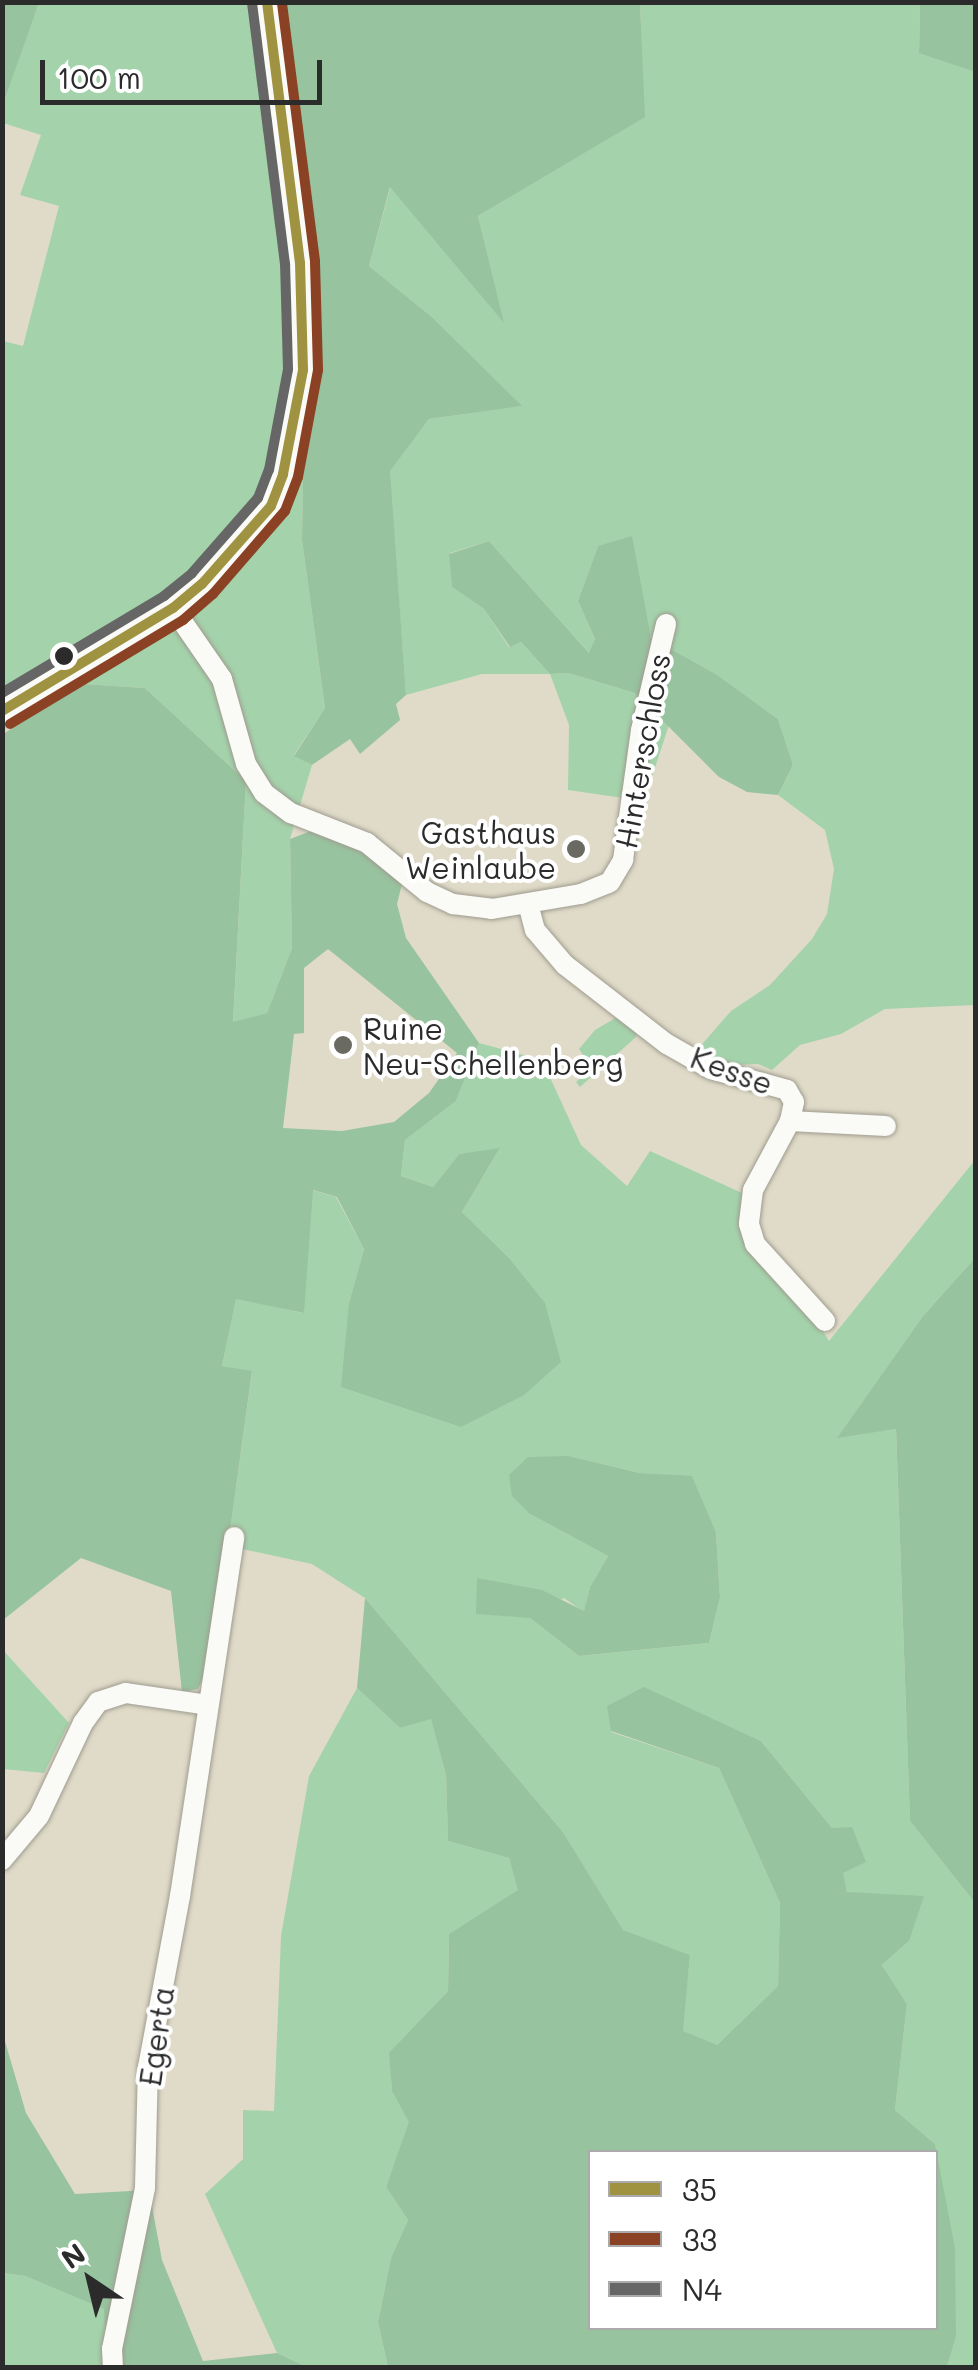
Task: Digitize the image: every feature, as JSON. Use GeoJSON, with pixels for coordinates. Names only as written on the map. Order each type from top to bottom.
{"type":"FeatureCollection","features":[{"type":"Feature","properties":{"kind":"street"},"geometry":{"type":"LineString","coordinates":[[2,711],[173,608],[217,568],[271,506],[297,421],[304,370],[300,263],[267,2]]}},
{"type":"Feature","properties":{"kind":"street","name":"Hinterschloss"},"geometry":{"type":"LineString","coordinates":[[173,608],[222,679],[246,764],[264,793],[291,813],[367,843],[428,892],[453,904],[492,909],[598,888],[610,882],[623,860],[641,730],[666,624]]}},
{"type":"Feature","properties":{"kind":"street","name":"Kesse"},"geometry":{"type":"LineString","coordinates":[[528,904],[535,930],[565,965],[694,1062],[787,1090],[794,1102],[790,1121],[753,1190],[749,1224],[755,1244],[825,1321]]}},
{"type":"Feature","properties":{"kind":"street","name":"Kesse"},"geometry":{"type":"LineString","coordinates":[[790,1121],[886,1126]]}},
{"type":"Feature","properties":{"kind":"street","name":"Egerta"},"geometry":{"type":"LineString","coordinates":[[113,2368],[112,2349],[145,2188],[148,2067],[180,1896],[228,1600],[234,1537]]}},
{"type":"Feature","properties":{"kind":"street"},"geometry":{"type":"LineString","coordinates":[[2,1860],[39,1816],[83,1723],[98,1702],[126,1693],[208,1705]]}},
{"type":"Feature","properties":{"kind":"green space"},"geometry":{"type":"Polygon","coordinates":[[[2,3],[39,3],[3,104],[2,3]]]}},
{"type":"Feature","properties":{"kind":"green space"},"geometry":{"type":"Polygon","coordinates":[[[39,3],[255,3],[292,266],[282,400],[259,489],[211,552],[158,598],[3,698],[3,341],[23,346],[59,206],[20,195],[41,135],[3,123],[2,104],[39,3]]]}},
{"type":"Feature","properties":{"kind":"green space"},"geometry":{"type":"Polygon","coordinates":[[[255,3],[640,3],[645,117],[478,216],[504,323],[390,187],[369,266],[432,317],[522,406],[429,419],[390,471],[406,695],[396,704],[400,720],[360,754],[350,739],[312,765],[294,756],[325,708],[302,540],[305,361],[255,3]]]}},
{"type":"Feature","properties":{"kind":"green space"},"geometry":{"type":"Polygon","coordinates":[[[640,3],[920,3],[919,52],[975,72],[975,1005],[885,1009],[841,1034],[800,1045],[772,1070],[758,1064],[730,1065],[697,1050],[731,1011],[770,985],[812,939],[827,914],[834,869],[825,830],[778,795],[793,765],[778,719],[716,674],[651,638],[641,595],[598,546],[578,601],[595,639],[590,654],[489,541],[450,553],[452,587],[484,609],[509,647],[521,642],[550,674],[482,674],[406,695],[389,471],[429,419],[521,406],[432,317],[369,266],[391,185],[503,321],[478,216],[644,117],[640,3]]]}},
{"type":"Feature","properties":{"kind":"green space"},"geometry":{"type":"Polygon","coordinates":[[[920,3],[975,3],[975,72],[919,53],[920,3]]]}},
{"type":"Feature","properties":{"kind":"green space"},"geometry":{"type":"Polygon","coordinates":[[[304,432],[302,540],[325,708],[294,755],[312,765],[290,839],[292,948],[267,1013],[233,1023],[246,781],[145,688],[84,684],[201,605],[268,535],[304,432]]]}},
{"type":"Feature","properties":{"kind":"green space"},"geometry":{"type":"Polygon","coordinates":[[[632,536],[651,638],[716,674],[778,719],[793,765],[778,795],[747,792],[719,777],[635,693],[568,673],[550,674],[521,642],[510,647],[484,609],[452,587],[449,554],[489,541],[589,653],[595,639],[578,601],[598,546],[632,536]]]}},
{"type":"Feature","properties":{"kind":"green space"},"geometry":{"type":"Polygon","coordinates":[[[568,673],[635,693],[669,725],[644,801],[568,790],[569,725],[550,674],[568,673]]]}},
{"type":"Feature","properties":{"kind":"green space"},"geometry":{"type":"Polygon","coordinates":[[[84,684],[145,688],[246,781],[233,1022],[267,1013],[292,948],[290,839],[316,829],[349,841],[403,880],[397,904],[406,938],[479,1043],[456,1101],[405,1140],[401,1176],[433,1187],[459,1154],[500,1148],[462,1212],[508,1257],[545,1303],[561,1362],[524,1395],[461,1427],[341,1387],[349,1303],[364,1249],[337,1197],[313,1190],[304,1313],[236,1299],[222,1366],[252,1371],[228,1546],[205,1674],[198,1689],[182,1692],[171,1591],[81,1558],[3,1620],[3,734],[84,684]],[[328,949],[304,968],[304,1033],[294,1034],[283,1128],[342,1131],[394,1122],[429,1093],[457,1053],[328,949]]]}},
{"type":"Feature","properties":{"kind":"green space"},"geometry":{"type":"Polygon","coordinates":[[[617,1017],[638,1027],[636,1037],[580,1087],[576,1082],[592,1067],[579,1049],[595,1030],[617,1017]]]}},
{"type":"Feature","properties":{"kind":"green space"},"geometry":{"type":"Polygon","coordinates":[[[479,1043],[542,1060],[581,1145],[627,1186],[650,1151],[742,1193],[740,1229],[755,1256],[814,1316],[829,1341],[975,1160],[975,1258],[923,1316],[838,1437],[896,1429],[910,1821],[975,1903],[975,2367],[947,2367],[956,2337],[938,2150],[895,2110],[907,2004],[882,1965],[909,1941],[847,1892],[832,1828],[761,1741],[644,1688],[611,1732],[719,1768],[780,1903],[778,1986],[716,2046],[682,2031],[690,1955],[623,1931],[563,1832],[365,1598],[312,1564],[228,1546],[252,1372],[222,1366],[236,1298],[303,1313],[312,1190],[336,1197],[364,1249],[349,1303],[508,1257],[462,1212],[499,1150],[459,1154],[433,1187],[401,1176],[405,1140],[456,1101],[479,1043]],[[569,1456],[530,1514],[608,1556],[590,1587],[584,1612],[564,1598],[530,1618],[579,1656],[709,1643],[720,1597],[716,1532],[692,1477],[640,1473],[569,1456]]]}},
{"type":"Feature","properties":{"kind":"green space"},"geometry":{"type":"Polygon","coordinates":[[[975,1258],[975,1903],[910,1821],[896,1429],[837,1438],[923,1316],[975,1258]]]}},
{"type":"Feature","properties":{"kind":"green space"},"geometry":{"type":"Polygon","coordinates":[[[569,1456],[640,1473],[692,1476],[716,1532],[720,1597],[709,1643],[579,1656],[530,1618],[476,1614],[477,1578],[542,1590],[584,1611],[590,1587],[608,1556],[530,1514],[512,1496],[509,1475],[528,1457],[569,1456]]]}},
{"type":"Feature","properties":{"kind":"green space"},"geometry":{"type":"Polygon","coordinates":[[[365,1598],[563,1832],[623,1930],[690,1955],[683,2031],[717,2045],[778,1986],[780,1903],[719,1768],[611,1731],[607,1706],[644,1687],[761,1741],[832,1828],[852,1827],[866,1862],[843,1873],[847,1892],[924,1896],[909,1941],[882,1965],[907,2004],[895,2110],[935,2144],[936,2150],[588,2150],[588,2330],[938,2330],[938,2160],[955,2248],[956,2337],[947,2367],[388,2367],[378,2322],[391,2258],[408,2220],[386,2187],[409,2122],[392,2091],[389,2053],[448,1991],[449,1934],[518,1890],[509,1858],[448,1841],[446,1775],[431,1719],[400,1728],[357,1688],[365,1598]]]}},
{"type":"Feature","properties":{"kind":"green space"},"geometry":{"type":"Polygon","coordinates":[[[3,1650],[69,1723],[44,1773],[3,1769],[3,1650]]]}},
{"type":"Feature","properties":{"kind":"green space"},"geometry":{"type":"Polygon","coordinates":[[[357,1688],[400,1728],[431,1718],[446,1775],[448,1841],[509,1858],[519,1890],[449,1934],[448,1991],[390,2053],[392,2091],[410,2122],[386,2187],[408,2220],[391,2258],[378,2322],[388,2367],[307,2367],[277,2353],[205,2194],[243,2159],[243,2110],[274,2111],[281,1936],[309,1776],[357,1688]]]}},
{"type":"Feature","properties":{"kind":"green space"},"geometry":{"type":"Polygon","coordinates":[[[2,2031],[26,2113],[75,2194],[149,2190],[162,2260],[203,2361],[277,2353],[307,2367],[107,2367],[104,2309],[25,2276],[3,2273],[2,2031]]]}},
{"type":"Feature","properties":{"kind":"green space"},"geometry":{"type":"Polygon","coordinates":[[[3,2273],[25,2276],[105,2309],[107,2367],[3,2368],[3,2273]]]}},
{"type":"Feature","properties":{"kind":"transit line","name":"35"},"geometry":{"type":"LineString","coordinates":[[2,711],[173,608],[202,584],[271,506],[283,474],[303,370],[300,263],[267,2]]}},
{"type":"Feature","properties":{"kind":"transit line","name":"33"},"geometry":{"type":"LineString","coordinates":[[10,724],[183,620],[213,594],[285,511],[298,477],[318,370],[315,261],[282,2]]}},
{"type":"Feature","properties":{"kind":"transit line","name":"N4"},"geometry":{"type":"LineString","coordinates":[[2,693],[164,596],[192,573],[258,498],[269,470],[288,369],[285,264],[252,4]]}},
{"type":"Feature","properties":{"kind":"place","name":"Gasthaus Weinlaube"},"geometry":{"type":"Point","coordinates":[576,849]}},
{"type":"Feature","properties":{"kind":"place","name":"Ruine Neu-Schellenberg"},"geometry":{"type":"Point","coordinates":[343,1045]}}]}
